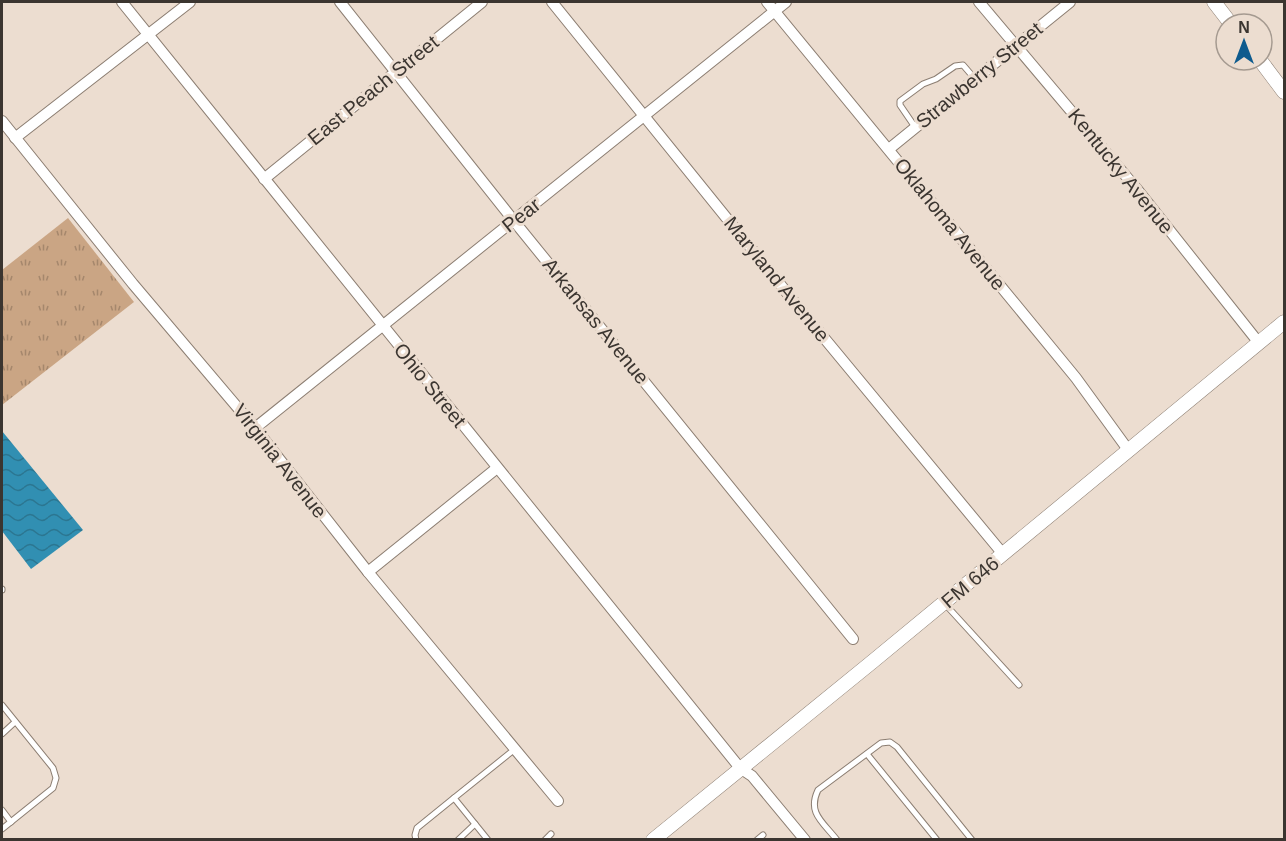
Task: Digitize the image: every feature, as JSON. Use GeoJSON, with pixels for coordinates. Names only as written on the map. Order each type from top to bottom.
{"type":"FeatureCollection","features":[{"type":"Feature","properties":{"kind":"main road"},"geometry":{"type":"LineString","coordinates":[[1269,72],[1284,92]]}},
{"type":"Feature","properties":{"kind":"main road","name":"FM 646"},"geometry":{"type":"LineString","coordinates":[[653,840],[1284,322]]}},
{"type":"Feature","properties":{"kind":"street","name":"Ohio Street"},"geometry":{"type":"LineString","coordinates":[[122,2],[740,768],[752,776],[805,840]]}},
{"type":"Feature","properties":{"kind":"street"},"geometry":{"type":"LineString","coordinates":[[15,138],[190,2]]}},
{"type":"Feature","properties":{"kind":"street","name":"Arkansas Avenue"},"geometry":{"type":"LineString","coordinates":[[340,2],[514,221],[853,639]]}},
{"type":"Feature","properties":{"kind":"street","name":"East Peach Street"},"geometry":{"type":"LineString","coordinates":[[264,179],[482,2]]}},
{"type":"Feature","properties":{"kind":"street","name":"Maryland Avenue"},"geometry":{"type":"LineString","coordinates":[[552,2],[1003,554]]}},
{"type":"Feature","properties":{"kind":"street","name":"Oklahoma Avenue"},"geometry":{"type":"LineString","coordinates":[[767,2],[1076,378],[1128,451]]}},
{"type":"Feature","properties":{"kind":"street","name":"Pear"},"geometry":{"type":"LineString","coordinates":[[255,428],[786,2]]}},
{"type":"Feature","properties":{"kind":"street","name":"Kentucky Avenue"},"geometry":{"type":"LineString","coordinates":[[979,2],[1136,188],[1259,343]]}},
{"type":"Feature","properties":{"kind":"street","name":"Strawberry Street"},"geometry":{"type":"LineString","coordinates":[[889,149],[1070,2]]}},
{"type":"Feature","properties":{"kind":"street","name":"Virginia Avenue"},"geometry":{"type":"LineString","coordinates":[[2,121],[133,284],[255,428],[368,572],[558,801]]}},
{"type":"Feature","properties":{"kind":"street"},"geometry":{"type":"LineString","coordinates":[[368,572],[497,468]]}},
{"type":"Feature","properties":{"kind":"lane"},"geometry":{"type":"LineString","coordinates":[[915,127],[900,105],[900,101],[923,84],[955,66],[963,65],[975,78]]}},
{"type":"Feature","properties":{"kind":"lane"},"geometry":{"type":"LineString","coordinates":[[944,603],[1019,685]]}},
{"type":"Feature","properties":{"kind":"lane"},"geometry":{"type":"LineString","coordinates":[[2,705],[53,768],[56,778],[53,788],[2,829]]}},
{"type":"Feature","properties":{"kind":"lane"},"geometry":{"type":"LineString","coordinates":[[2,734],[15,722]]}},
{"type":"Feature","properties":{"kind":"lane"},"geometry":{"type":"LineString","coordinates":[[837,840],[813,810],[813,800],[818,790],[881,743],[890,742],[897,747],[972,840]]}},
{"type":"Feature","properties":{"kind":"lane"},"geometry":{"type":"LineString","coordinates":[[416,840],[417,828],[515,748]]}},
{"type":"Feature","properties":{"kind":"lane"},"geometry":{"type":"LineString","coordinates":[[867,753],[937,840]]}},
{"type":"Feature","properties":{"kind":"lane"},"geometry":{"type":"LineString","coordinates":[[454,798],[488,840]]}},
{"type":"Feature","properties":{"kind":"lane"},"geometry":{"type":"LineString","coordinates":[[2,810],[10,822]]}},
{"type":"Feature","properties":{"kind":"lane"},"geometry":{"type":"LineString","coordinates":[[458,840],[475,824]]}},
{"type":"Feature","properties":{"kind":"lane"},"geometry":{"type":"LineString","coordinates":[[545,840],[551,834]]}},
{"type":"Feature","properties":{"kind":"lane"},"geometry":{"type":"LineString","coordinates":[[757,840],[764,835]]}},
{"type":"Feature","properties":{"kind":"green space"},"geometry":{"type":"Polygon","coordinates":[[[68,218],[134,302],[2,405],[2,270],[68,218]]]}},
{"type":"Feature","properties":{"kind":"water"},"geometry":{"type":"Polygon","coordinates":[[[2,431],[83,530],[31,569],[2,531],[2,431]]]}}]}
